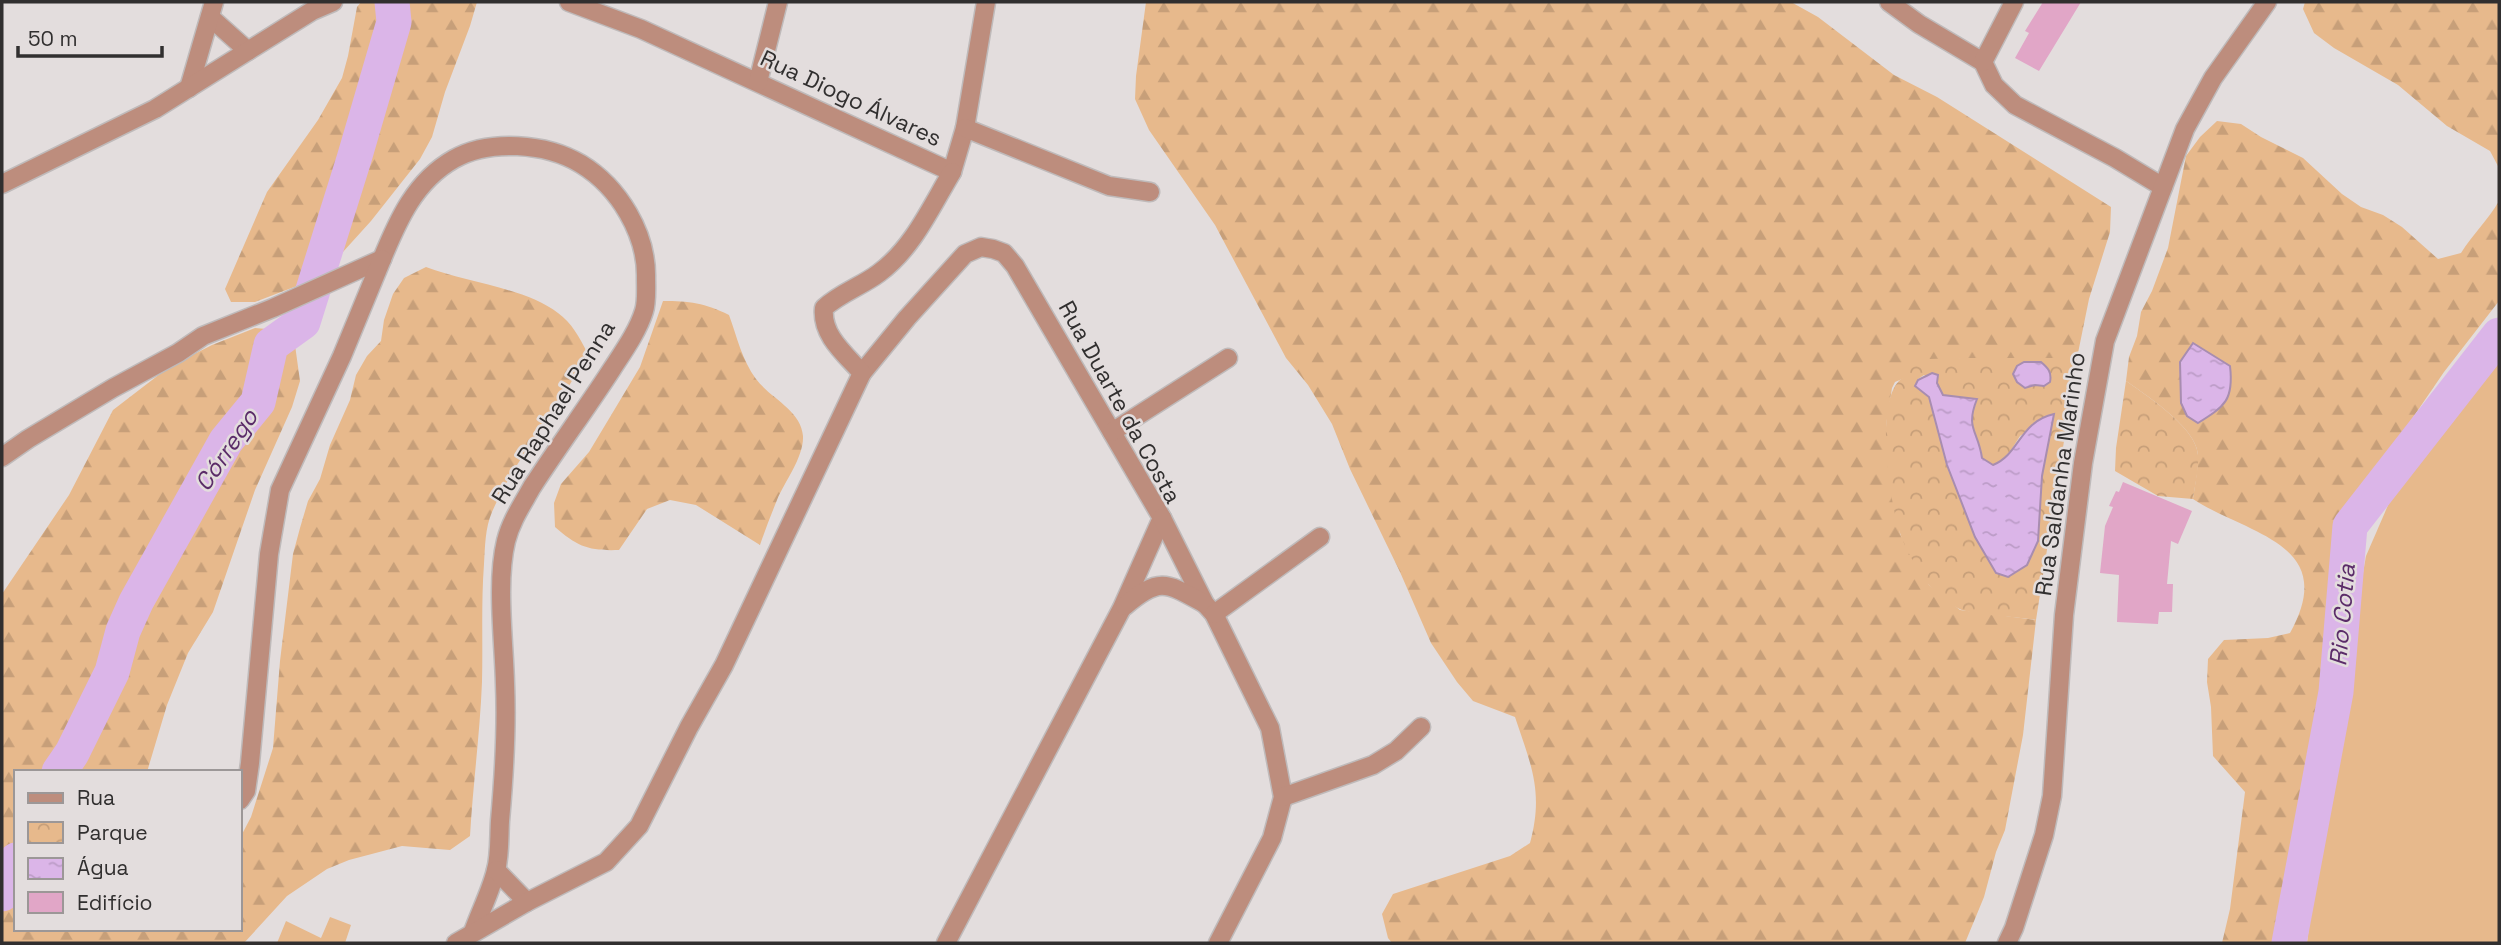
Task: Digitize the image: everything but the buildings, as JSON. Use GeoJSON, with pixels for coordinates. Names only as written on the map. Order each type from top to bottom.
{"type":"FeatureCollection","features":[{"type":"Feature","properties":{"kind":"street"},"geometry":{"type":"LineString","coordinates":[[2,184],[155,109],[312,11],[333,2]]}},
{"type":"Feature","properties":{"kind":"street","name":"Rua Diogo Álvares"},"geometry":{"type":"LineString","coordinates":[[569,2],[641,29],[952,172],[965,128],[986,2]]}},
{"type":"Feature","properties":{"kind":"street"},"geometry":{"type":"LineString","coordinates":[[758,82],[778,2]]}},
{"type":"Feature","properties":{"kind":"street"},"geometry":{"type":"LineString","coordinates":[[1889,2],[1919,24],[1983,62],[1994,85],[2015,105],[2115,158],[2163,187]]}},
{"type":"Feature","properties":{"kind":"street"},"geometry":{"type":"LineString","coordinates":[[1983,62],[2014,2]]}},
{"type":"Feature","properties":{"kind":"street","name":"Rua Saldanha Marinho"},"geometry":{"type":"LineString","coordinates":[[2007,943],[2044,835],[2052,796],[2064,615],[2083,463],[2102,355],[2115,311],[2185,129],[2213,78],[2267,2]]}},
{"type":"Feature","properties":{"kind":"street"},"geometry":{"type":"LineString","coordinates":[[212,9],[248,51]]}},
{"type":"Feature","properties":{"kind":"street"},"geometry":{"type":"LineString","coordinates":[[189,88],[212,9]]}},
{"type":"Feature","properties":{"kind":"street"},"geometry":{"type":"LineString","coordinates":[[965,128],[1109,186],[1150,192]]}},
{"type":"Feature","properties":{"kind":"street","name":"Rua Raphael Penna"},"geometry":{"type":"LineString","coordinates":[[242,797],[246,792],[250,763],[270,554],[280,490],[342,356],[399,217],[422,183],[453,159],[481,148],[511,146],[543,150],[580,163],[608,186],[632,218],[643,248],[646,276],[644,311],[626,347],[515,515],[506,541],[502,566],[506,715],[496,870],[473,932]]}},
{"type":"Feature","properties":{"kind":"street"},"geometry":{"type":"LineString","coordinates":[[862,373],[826,330],[822,321],[824,308],[834,299],[857,289],[901,254],[952,172]]}},
{"type":"Feature","properties":{"kind":"street","name":"Rua Duarte da Costa"},"geometry":{"type":"LineString","coordinates":[[456,943],[527,902],[606,862],[639,826],[689,727],[724,666],[862,373],[965,254],[981,247],[1004,253],[1015,266],[1162,518],[1122,608],[946,943]]}},
{"type":"Feature","properties":{"kind":"street"},"geometry":{"type":"LineString","coordinates":[[2,457],[70,413],[178,353],[203,336],[382,259]]}},
{"type":"Feature","properties":{"kind":"street"},"geometry":{"type":"LineString","coordinates":[[1112,432],[1228,358]]}},
{"type":"Feature","properties":{"kind":"street"},"geometry":{"type":"LineString","coordinates":[[1162,518],[1270,728],[1283,797],[1272,838],[1218,943]]}},
{"type":"Feature","properties":{"kind":"street"},"geometry":{"type":"LineString","coordinates":[[1209,609],[1320,537]]}},
{"type":"Feature","properties":{"kind":"street"},"geometry":{"type":"LineString","coordinates":[[1122,608],[1145,589],[1156,585],[1173,586],[1209,609]]}},
{"type":"Feature","properties":{"kind":"street"},"geometry":{"type":"LineString","coordinates":[[1283,797],[1373,765],[1396,751],[1421,727]]}},
{"type":"Feature","properties":{"kind":"street"},"geometry":{"type":"LineString","coordinates":[[496,870],[527,902]]}},
{"type":"Feature","properties":{"kind":"green space"},"geometry":{"type":"Polygon","coordinates":[[[361,2],[380,2],[378,3],[388,25],[386,39],[394,43],[408,19],[408,2],[477,2],[432,137],[420,159],[371,221],[323,274],[255,302],[231,302],[225,289],[267,192],[318,120],[342,78],[357,7],[361,2]]]}},
{"type":"Feature","properties":{"kind":"green space"},"geometry":{"type":"Polygon","coordinates":[[[1146,2],[1791,2],[1818,17],[1894,75],[1937,97],[2111,207],[2110,232],[2089,299],[2077,358],[1961,358],[1895,382],[1892,388],[1886,425],[1900,534],[1929,585],[1960,610],[2036,620],[2023,735],[2005,830],[1984,897],[1965,943],[1392,943],[1388,938],[1382,914],[1393,894],[1510,856],[1530,843],[1536,809],[1534,779],[1515,717],[1473,701],[1431,643],[1350,469],[1332,424],[1308,385],[1286,358],[1215,225],[1149,130],[1135,99],[1146,2]]]}},
{"type":"Feature","properties":{"kind":"green space"},"geometry":{"type":"Polygon","coordinates":[[[2305,2],[2499,2],[2499,168],[2490,151],[2447,126],[2398,85],[2334,48],[2314,33],[2303,9],[2305,2]]]}},
{"type":"Feature","properties":{"kind":"green space"},"geometry":{"type":"Polygon","coordinates":[[[2217,121],[2241,124],[2303,158],[2342,194],[2361,207],[2383,215],[2402,227],[2438,259],[2461,253],[2499,201],[2499,301],[2444,372],[2347,514],[2336,548],[2325,641],[2325,689],[2316,759],[2305,806],[2294,877],[2278,925],[2277,943],[2222,943],[2230,909],[2245,792],[2213,756],[2207,682],[2208,659],[2224,640],[2268,638],[2290,633],[2302,603],[2304,579],[2296,561],[2281,546],[2193,499],[2198,455],[2189,434],[2169,413],[2126,381],[2129,357],[2137,336],[2141,312],[2168,248],[2186,156],[2200,137],[2217,121]]]}},
{"type":"Feature","properties":{"kind":"green space"},"geometry":{"type":"Polygon","coordinates":[[[426,267],[529,297],[545,304],[567,321],[587,352],[565,393],[502,491],[488,524],[483,579],[481,701],[470,836],[450,850],[402,846],[349,860],[327,869],[287,896],[244,943],[2,943],[2,594],[69,495],[113,410],[169,367],[212,345],[255,328],[278,330],[295,345],[300,381],[292,407],[255,490],[213,612],[188,653],[167,705],[148,770],[14,770],[14,931],[242,931],[242,834],[251,817],[273,748],[293,554],[308,501],[320,479],[330,445],[350,400],[356,375],[367,356],[381,341],[384,320],[393,294],[404,278],[426,267]]]}},
{"type":"Feature","properties":{"kind":"green space"},"geometry":{"type":"Polygon","coordinates":[[[663,301],[697,304],[729,315],[751,372],[762,386],[791,412],[801,427],[803,436],[800,452],[777,500],[760,545],[696,505],[670,500],[647,509],[619,550],[600,550],[584,546],[555,527],[554,503],[561,484],[589,452],[640,367],[663,301]]]}},
{"type":"Feature","properties":{"kind":"green space"},"geometry":{"type":"Polygon","coordinates":[[[2499,353],[2499,943],[2307,943],[2333,742],[2366,556],[2389,503],[2439,427],[2499,353]]]}},
{"type":"Feature","properties":{"kind":"green space"},"geometry":{"type":"Polygon","coordinates":[[[2077,358],[2036,620],[1970,612],[1954,606],[1928,584],[1902,538],[1888,473],[1886,423],[1889,401],[1896,385],[1907,376],[1911,363],[1929,359],[2077,358]],[[1924,375],[1915,385],[1929,397],[1947,465],[1960,494],[2042,476],[2054,415],[2020,436],[2005,460],[1993,465],[1982,458],[1970,415],[1942,395],[1937,383],[1924,375]]]}},
{"type":"Feature","properties":{"kind":"green space"},"geometry":{"type":"Polygon","coordinates":[[[2126,381],[2169,413],[2189,434],[2198,455],[2193,499],[2158,496],[2115,471],[2126,381]]]}},
{"type":"Feature","properties":{"kind":"green space"},"geometry":{"type":"Polygon","coordinates":[[[330,917],[351,925],[345,943],[277,943],[286,921],[321,938],[330,917]]]}},
{"type":"Feature","properties":{"kind":"water"},"geometry":{"type":"Polygon","coordinates":[[[408,2],[409,18],[395,43],[386,40],[388,25],[378,3],[408,2]]]}},
{"type":"Feature","properties":{"kind":"water"},"geometry":{"type":"Polygon","coordinates":[[[2193,343],[2230,366],[2231,378],[2226,401],[2198,423],[2187,416],[2181,403],[2180,362],[2193,343]]]}},
{"type":"Feature","properties":{"kind":"water"},"geometry":{"type":"Polygon","coordinates":[[[2024,362],[2041,362],[2049,370],[2050,382],[2044,386],[2025,388],[2017,382],[2013,374],[2017,366],[2024,362]]]}},
{"type":"Feature","properties":{"kind":"water"},"geometry":{"type":"Polygon","coordinates":[[[1932,373],[1938,375],[1937,383],[1943,395],[1977,399],[1972,423],[1982,458],[1993,465],[2009,454],[2034,424],[2054,414],[2042,476],[2038,541],[2027,565],[2008,577],[1996,573],[1975,537],[1947,465],[1929,397],[1915,386],[1918,380],[1932,373]]]}},
{"type":"Feature","properties":{"kind":"waterway","name":"Córrego"},"geometry":{"type":"LineString","coordinates":[[60,770],[72,753],[112,672],[123,631],[136,602],[226,441],[258,402],[271,345],[303,322],[394,22],[392,2]]}},
{"type":"Feature","properties":{"kind":"waterway","name":"Rio Cotia"},"geometry":{"type":"LineString","coordinates":[[2289,943],[2336,692],[2350,526],[2499,335]]}},
{"type":"Feature","properties":{"kind":"waterway","name":"Córrego"},"geometry":{"type":"LineString","coordinates":[[2,894],[14,867]]}}]}
